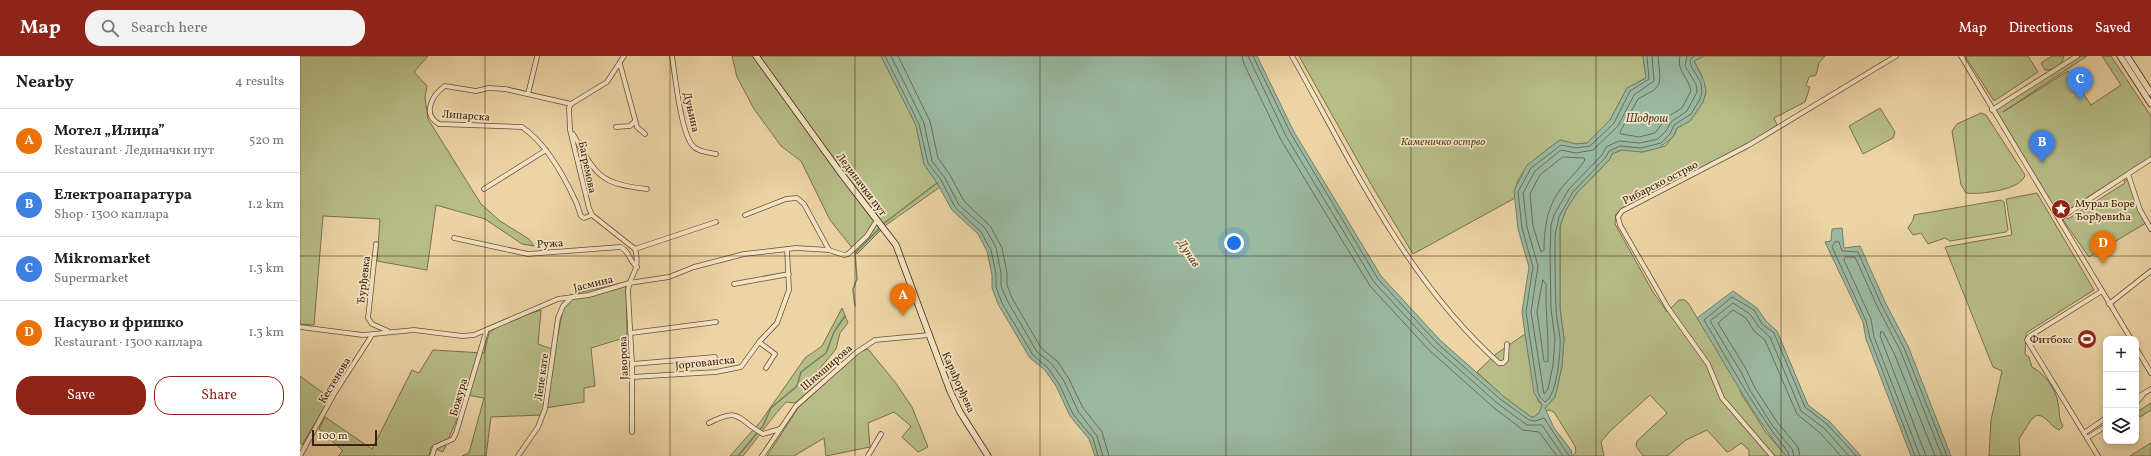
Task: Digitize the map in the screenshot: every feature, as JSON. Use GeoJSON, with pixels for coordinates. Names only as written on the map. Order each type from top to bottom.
{"type":"FeatureCollection","features":[{"type":"Feature","properties":{"kind":"main road","name":"Лединачки пут"},"geometry":{"type":"LineString","coordinates":[[756,56],[840,172],[886,231],[903,260],[929,335]]}},
{"type":"Feature","properties":{"kind":"main road"},"geometry":{"type":"LineString","coordinates":[[2120,56],[2151,104]]}},
{"type":"Feature","properties":{"kind":"main road"},"geometry":{"type":"LineString","coordinates":[[2127,56],[2151,93]]}},
{"type":"Feature","properties":{"kind":"main road","name":"Карађорђева"},"geometry":{"type":"LineString","coordinates":[[929,335],[955,402],[988,456]]}},
{"type":"Feature","properties":{"kind":"street"},"geometry":{"type":"LineString","coordinates":[[571,104],[600,88],[620,64],[624,56]]}},
{"type":"Feature","properties":{"kind":"street","name":"Дуњина"},"geometry":{"type":"LineString","coordinates":[[672,56],[682,114],[689,140],[693,147],[698,150],[716,154]]}},
{"type":"Feature","properties":{"kind":"street"},"geometry":{"type":"LineString","coordinates":[[1292,56],[1372,201],[1411,263],[1459,322],[1499,363],[1503,363],[1506,360],[1507,344]]}},
{"type":"Feature","properties":{"kind":"street","name":"Рибарско острво"},"geometry":{"type":"LineString","coordinates":[[1772,456],[1722,398],[1708,364],[1668,308],[1620,225],[1618,217],[1622,211],[1749,145],[1896,56]]}},
{"type":"Feature","properties":{"kind":"street"},"geometry":{"type":"LineString","coordinates":[[1960,56],[2128,336]]}},
{"type":"Feature","properties":{"kind":"street"},"geometry":{"type":"LineString","coordinates":[[1992,110],[2077,56]]}},
{"type":"Feature","properties":{"kind":"street"},"geometry":{"type":"LineString","coordinates":[[528,94],[536,57]]}},
{"type":"Feature","properties":{"kind":"street"},"geometry":{"type":"LineString","coordinates":[[620,64],[635,121],[639,130],[645,134]]}},
{"type":"Feature","properties":{"kind":"street","name":"Липарска"},"geometry":{"type":"LineString","coordinates":[[571,104],[505,89],[488,88],[476,91],[445,86],[432,98],[431,117],[440,124],[522,127],[530,132],[546,150],[571,192],[581,216],[584,218],[592,215]]}},
{"type":"Feature","properties":{"kind":"street","name":"Багремова"},"geometry":{"type":"LineString","coordinates":[[571,104],[569,111],[570,130],[581,173],[582,187],[592,215]]}},
{"type":"Feature","properties":{"kind":"street"},"geometry":{"type":"LineString","coordinates":[[616,127],[630,126],[635,121]]}},
{"type":"Feature","properties":{"kind":"street"},"geometry":{"type":"LineString","coordinates":[[570,130],[589,163],[599,176],[615,185],[647,190]]}},
{"type":"Feature","properties":{"kind":"street"},"geometry":{"type":"LineString","coordinates":[[484,189],[546,150]]}},
{"type":"Feature","properties":{"kind":"street"},"geometry":{"type":"LineString","coordinates":[[2058,218],[2151,159]]}},
{"type":"Feature","properties":{"kind":"street"},"geometry":{"type":"LineString","coordinates":[[2128,174],[2140,210],[2151,229]]}},
{"type":"Feature","properties":{"kind":"street"},"geometry":{"type":"LineString","coordinates":[[745,215],[786,199],[797,198],[804,204],[828,250]]}},
{"type":"Feature","properties":{"kind":"street"},"geometry":{"type":"LineString","coordinates":[[592,215],[635,249],[637,267],[629,283]]}},
{"type":"Feature","properties":{"kind":"street"},"geometry":{"type":"LineString","coordinates":[[635,249],[716,222]]}},
{"type":"Feature","properties":{"kind":"street","name":"Јасмина"},"geometry":{"type":"LineString","coordinates":[[300,328],[372,335],[388,331],[420,330],[469,336],[486,332],[496,324],[536,310],[549,302],[588,295],[629,283],[669,277],[694,267],[744,254],[787,249],[828,250],[844,255],[851,252],[879,222]]}},
{"type":"Feature","properties":{"kind":"street","name":"Ружа"},"geometry":{"type":"LineString","coordinates":[[454,238],[528,254],[620,247],[625,250],[633,264],[637,267]]}},
{"type":"Feature","properties":{"kind":"street","name":"Ђурђевка"},"geometry":{"type":"LineString","coordinates":[[376,244],[368,318],[372,324],[388,331]]}},
{"type":"Feature","properties":{"kind":"street","name":"Јоргованска"},"geometry":{"type":"LineString","coordinates":[[632,377],[716,372],[739,368],[759,342],[777,323],[789,290],[787,249]]}},
{"type":"Feature","properties":{"kind":"street"},"geometry":{"type":"LineString","coordinates":[[2110,304],[2151,271]]}},
{"type":"Feature","properties":{"kind":"street"},"geometry":{"type":"LineString","coordinates":[[734,284],[789,274]]}},
{"type":"Feature","properties":{"kind":"street","name":"Јаворова"},"geometry":{"type":"LineString","coordinates":[[629,283],[628,306],[632,364],[632,432]]}},
{"type":"Feature","properties":{"kind":"street"},"geometry":{"type":"LineString","coordinates":[[2098,456],[2027,340],[2030,336],[2102,291]]}},
{"type":"Feature","properties":{"kind":"street","name":"Лепе кате"},"geometry":{"type":"LineString","coordinates":[[518,456],[538,427],[545,409],[558,318],[563,306],[572,297]]}},
{"type":"Feature","properties":{"kind":"street"},"geometry":{"type":"LineString","coordinates":[[631,333],[716,322]]}},
{"type":"Feature","properties":{"kind":"street","name":"Божура"},"geometry":{"type":"LineString","coordinates":[[432,456],[436,447],[453,439],[456,433],[486,332]]}},
{"type":"Feature","properties":{"kind":"street","name":"Кестенова"},"geometry":{"type":"LineString","coordinates":[[300,454],[334,394],[372,335]]}},
{"type":"Feature","properties":{"kind":"street","name":"Шимширова"},"geometry":{"type":"LineString","coordinates":[[762,456],[796,406],[857,352],[876,340],[929,335]]}},
{"type":"Feature","properties":{"kind":"street"},"geometry":{"type":"LineString","coordinates":[[759,342],[775,354],[766,368]]}},
{"type":"Feature","properties":{"kind":"street"},"geometry":{"type":"LineString","coordinates":[[2139,353],[2151,372]]}},
{"type":"Feature","properties":{"kind":"street"},"geometry":{"type":"LineString","coordinates":[[632,364],[714,357]]}},
{"type":"Feature","properties":{"kind":"street"},"geometry":{"type":"LineString","coordinates":[[2139,396],[2151,389]]}},
{"type":"Feature","properties":{"kind":"street"},"geometry":{"type":"LineString","coordinates":[[2139,400],[2146,392]]}},
{"type":"Feature","properties":{"kind":"street"},"geometry":{"type":"LineString","coordinates":[[709,423],[729,414],[737,416],[761,433],[781,428]]}},
{"type":"Feature","properties":{"kind":"street"},"geometry":{"type":"LineString","coordinates":[[2084,433],[2103,420]]}},
{"type":"Feature","properties":{"kind":"street"},"geometry":{"type":"LineString","coordinates":[[2088,438],[2103,428]]}},
{"type":"Feature","properties":{"kind":"street"},"geometry":{"type":"LineString","coordinates":[[868,456],[881,434]]}},
{"type":"Feature","properties":{"kind":"green space"},"geometry":{"type":"Polygon","coordinates":[[[300,56],[428,56],[414,72],[427,86],[425,98],[428,119],[481,204],[500,221],[529,239],[534,246],[522,244],[485,219],[436,205],[427,270],[377,261],[380,219],[323,216],[314,325],[300,324],[300,56]]]}},
{"type":"Feature","properties":{"kind":"green space"},"geometry":{"type":"Polygon","coordinates":[[[732,56],[881,56],[916,125],[924,164],[940,187],[886,225],[857,254],[830,220],[801,161],[781,146],[754,109],[737,77],[732,56]]]}},
{"type":"Feature","properties":{"kind":"green space","name":"Каменичко острво"},"geometry":{"type":"Polygon","coordinates":[[[1299,56],[1643,56],[1646,78],[1627,88],[1610,120],[1587,143],[1576,144],[1560,140],[1537,157],[1523,172],[1518,180],[1515,189],[1515,198],[1413,254],[1372,186],[1299,56]]]}},
{"type":"Feature","properties":{"kind":"green space"},"geometry":{"type":"Polygon","coordinates":[[[1704,56],[1825,56],[1819,63],[1816,75],[1809,77],[1806,86],[1810,87],[1805,102],[1774,118],[1778,127],[1721,159],[1624,207],[1616,214],[1615,224],[1653,292],[1667,312],[1679,300],[1685,300],[1688,303],[1734,377],[1742,395],[1765,431],[1786,456],[1749,456],[1749,450],[1741,443],[1727,452],[1707,430],[1686,440],[1667,456],[1643,456],[1636,446],[1637,441],[1667,413],[1650,395],[1609,432],[1601,442],[1604,456],[1572,456],[1576,452],[1575,446],[1554,412],[1549,410],[1545,411],[1545,408],[1555,397],[1562,366],[1564,339],[1560,308],[1560,226],[1566,210],[1576,194],[1610,159],[1612,154],[1624,149],[1642,152],[1665,146],[1675,134],[1677,128],[1690,121],[1703,102],[1706,92],[1702,76],[1694,61],[1704,56]]]}},
{"type":"Feature","properties":{"kind":"green space"},"geometry":{"type":"Polygon","coordinates":[[[1965,56],[2028,56],[2038,72],[1994,101],[1965,56]]]}},
{"type":"Feature","properties":{"kind":"green space"},"geometry":{"type":"Polygon","coordinates":[[[2052,56],[2064,56],[2062,62],[2057,66],[2045,70],[2041,63],[2052,56]]]}},
{"type":"Feature","properties":{"kind":"green space"},"geometry":{"type":"Polygon","coordinates":[[[2079,56],[2087,56],[2003,112],[2068,71],[2091,105],[2121,85],[2102,56],[2111,56],[2151,116],[2151,157],[2061,214],[2062,216],[2059,219],[2059,215],[1992,110],[2079,56]]]}},
{"type":"Feature","properties":{"kind":"green space"},"geometry":{"type":"Polygon","coordinates":[[[1880,108],[1895,132],[1893,138],[1863,154],[1849,126],[1880,108]]]}},
{"type":"Feature","properties":{"kind":"green space"},"geometry":{"type":"Polygon","coordinates":[[[1981,113],[1986,115],[2025,175],[2022,180],[2008,188],[1989,192],[1966,193],[1961,185],[1952,131],[1957,124],[1981,113]]]}},
{"type":"Feature","properties":{"kind":"green space"},"geometry":{"type":"Polygon","coordinates":[[[2129,178],[2146,223],[2089,257],[2063,220],[2066,217],[2068,219],[2125,183],[2124,181],[2129,178]]]}},
{"type":"Feature","properties":{"kind":"green space"},"geometry":{"type":"Polygon","coordinates":[[[2037,193],[2094,290],[2026,333],[2025,354],[2029,357],[2032,367],[2045,377],[2055,392],[2059,406],[2061,423],[2063,426],[2059,430],[2046,419],[2037,415],[2031,420],[2019,439],[2020,456],[1989,456],[1991,420],[2002,371],[1993,367],[1945,247],[2012,235],[2006,199],[2037,193]]]}},
{"type":"Feature","properties":{"kind":"green space"},"geometry":{"type":"Polygon","coordinates":[[[2001,200],[2004,202],[2008,230],[2006,232],[1950,241],[1945,238],[1928,244],[1921,233],[1913,235],[1908,228],[1914,215],[2001,200]]]}},
{"type":"Feature","properties":{"kind":"green space"},"geometry":{"type":"Polygon","coordinates":[[[626,282],[627,337],[591,348],[595,386],[584,388],[584,402],[545,408],[542,415],[491,417],[486,456],[462,456],[469,453],[484,398],[467,395],[443,452],[431,447],[429,456],[338,456],[343,451],[319,429],[325,417],[372,449],[412,370],[419,373],[433,350],[484,353],[489,333],[504,322],[541,310],[538,344],[555,350],[564,304],[577,293],[626,282]]]}},
{"type":"Feature","properties":{"kind":"green space"},"geometry":{"type":"Polygon","coordinates":[[[842,308],[848,323],[840,333],[836,349],[817,372],[822,380],[795,403],[786,402],[743,456],[730,456],[761,421],[805,358],[822,346],[842,308]]]}},
{"type":"Feature","properties":{"kind":"green space"},"geometry":{"type":"Polygon","coordinates":[[[1525,334],[1538,401],[1542,405],[1539,413],[1534,417],[1531,417],[1503,396],[1477,372],[1496,354],[1525,334]]]}},
{"type":"Feature","properties":{"kind":"green space"},"geometry":{"type":"Polygon","coordinates":[[[868,349],[895,382],[912,407],[928,447],[918,452],[902,437],[911,426],[894,412],[868,423],[870,447],[826,456],[824,438],[794,456],[767,456],[798,408],[861,351],[868,349]]]}},
{"type":"Feature","properties":{"kind":"green space"},"geometry":{"type":"Polygon","coordinates":[[[300,376],[330,398],[302,445],[300,443],[300,376]]]}},
{"type":"Feature","properties":{"kind":"green space"},"geometry":{"type":"Polygon","coordinates":[[[2151,403],[2151,410],[2140,417],[2139,411],[2151,403]]]}},
{"type":"Feature","properties":{"kind":"green space"},"geometry":{"type":"Polygon","coordinates":[[[2151,443],[2151,456],[2130,456],[2151,443]]]}},
{"type":"Feature","properties":{"kind":"water"},"geometry":{"type":"Polygon","coordinates":[[[881,56],[1257,56],[1294,132],[1381,276],[1440,340],[1503,396],[1531,417],[1534,417],[1539,413],[1542,405],[1534,393],[1522,312],[1529,267],[1518,229],[1514,191],[1527,165],[1560,140],[1576,144],[1587,143],[1610,120],[1627,88],[1646,78],[1643,56],[1704,56],[1694,61],[1704,81],[1706,92],[1703,102],[1690,121],[1677,128],[1673,137],[1659,148],[1642,152],[1621,150],[1612,154],[1610,159],[1576,194],[1566,210],[1560,226],[1560,308],[1564,339],[1562,366],[1555,397],[1545,408],[1554,428],[1571,450],[1572,456],[1095,456],[1089,439],[1070,416],[1056,386],[1045,370],[1030,358],[998,304],[992,288],[992,275],[987,251],[978,234],[952,210],[937,183],[924,164],[916,125],[881,56]]]}},
{"type":"Feature","properties":{"kind":"water"},"geometry":{"type":"Polygon","coordinates":[[[1842,228],[1844,248],[1860,246],[1886,304],[1908,346],[1951,456],[1911,456],[1866,339],[1863,322],[1825,242],[1831,241],[1832,229],[1842,228]]]}},
{"type":"Feature","properties":{"kind":"water"},"geometry":{"type":"Polygon","coordinates":[[[1733,291],[1757,308],[1766,321],[1777,331],[1808,405],[1830,422],[1861,456],[1786,456],[1773,440],[1750,406],[1697,318],[1733,291]]]}},
{"type":"Feature","properties":{"kind":"waterway"},"geometry":{"type":"LineString","coordinates":[[883,224],[937,183]]}},
{"type":"Feature","properties":{"kind":"waterway"},"geometry":{"type":"LineString","coordinates":[[855,306],[853,289],[857,279],[855,253],[881,227]]}},
{"type":"Feature","properties":{"kind":"waterway"},"geometry":{"type":"LineString","coordinates":[[738,456],[763,426],[771,408],[797,386],[801,372],[826,353],[834,332],[845,316]]}},
{"type":"Feature","properties":{"kind":"place","name":"Mikromarket"},"geometry":{"type":"Point","coordinates":[2080,100]}},
{"type":"Feature","properties":{"kind":"place","name":"Електроапаратура"},"geometry":{"type":"Point","coordinates":[2042,163]}},
{"type":"Feature","properties":{"kind":"place","name":"Мурал Боре Ђорђевића"},"geometry":{"type":"Point","coordinates":[2061,209]}},
{"type":"Feature","properties":{"kind":"place","name":"Насуво и фришко"},"geometry":{"type":"Point","coordinates":[2103,264]}},
{"type":"Feature","properties":{"kind":"place","name":"Мотел „Илиџа”"},"geometry":{"type":"Point","coordinates":[903,316]}},
{"type":"Feature","properties":{"kind":"place","name":"Фитбокс"},"geometry":{"type":"Point","coordinates":[2087,339]}},
{"type":"Feature","properties":{"kind":"water label","name":"Шодрош"},"geometry":{"type":"Point","coordinates":[1647,118]}},
{"type":"Feature","properties":{"kind":"water label","name":"Дунав"},"geometry":{"type":"Point","coordinates":[1189,253]}}]}
